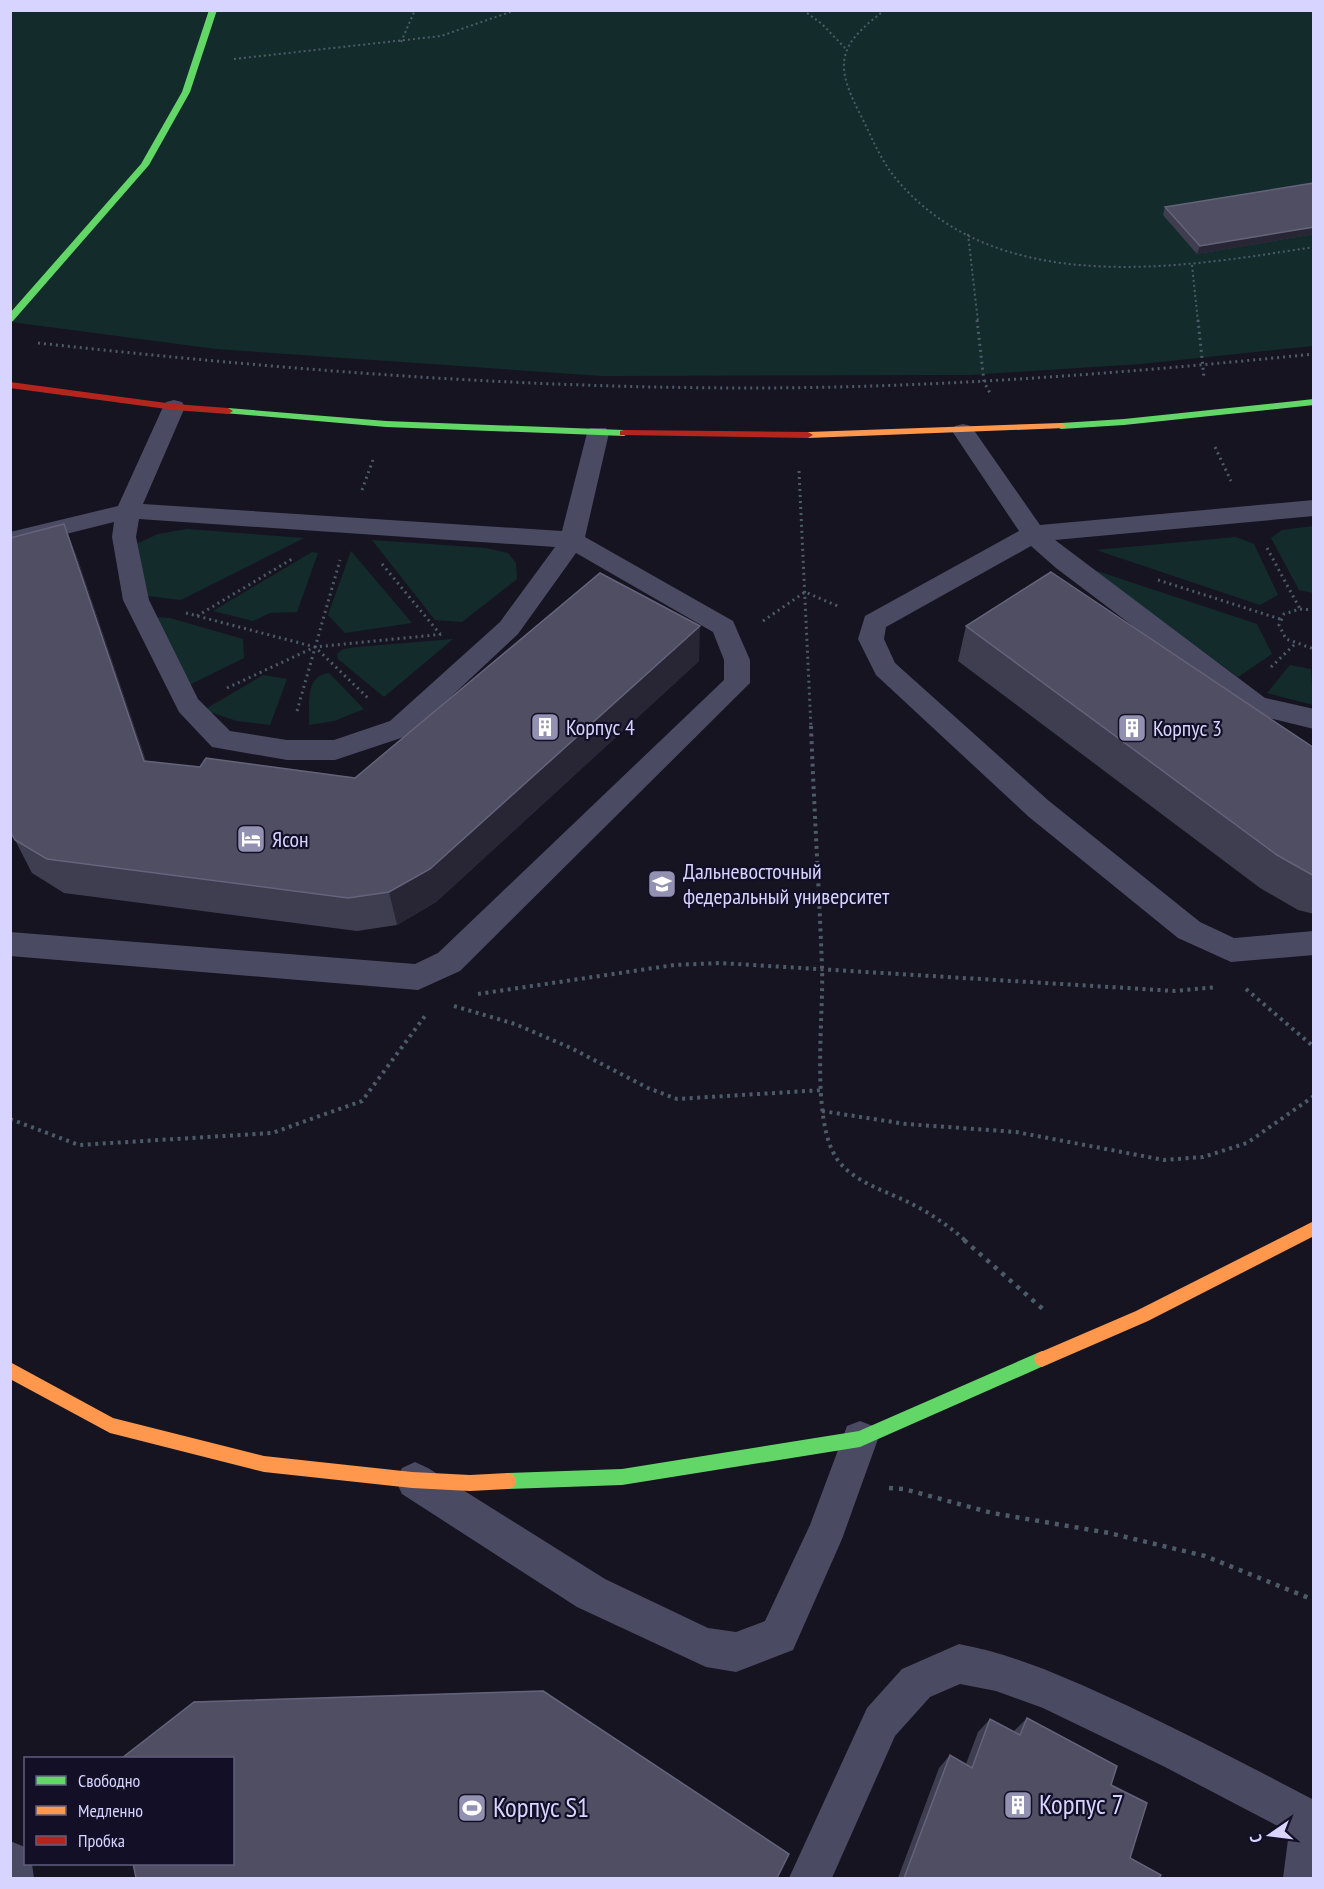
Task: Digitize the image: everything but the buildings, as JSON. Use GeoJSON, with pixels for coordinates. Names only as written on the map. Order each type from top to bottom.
{"type":"FeatureCollection","features":[{"type":"Feature","properties":{"kind":"street"},"geometry":{"type":"LineString","coordinates":[[10,319],[145,165],[186,92],[213,10]]}},
{"type":"Feature","properties":{"kind":"street"},"geometry":{"type":"LineString","coordinates":[[10,385],[174,407],[386,424],[598,432],[797,435],[963,431],[1125,422],[1314,402]]}},
{"type":"Feature","properties":{"kind":"street"},"geometry":{"type":"LineString","coordinates":[[10,1370],[110,1425],[264,1464],[412,1480],[470,1483],[622,1477],[860,1439],[1142,1316],[1314,1228]]}},
{"type":"Feature","properties":{"kind":"lane"},"geometry":{"type":"LineString","coordinates":[[174,407],[128,511],[124,537],[136,600],[188,705],[222,740],[287,750],[335,750],[400,728],[509,628],[554,569],[572,540],[598,432]]}},
{"type":"Feature","properties":{"kind":"lane"},"geometry":{"type":"LineString","coordinates":[[963,431],[1033,534],[1065,562],[1257,706],[1314,719]]}},
{"type":"Feature","properties":{"kind":"lane"},"geometry":{"type":"LineString","coordinates":[[1314,508],[1033,534],[874,622],[871,639],[885,668],[1039,809],[1189,930],[1231,950],[1314,943]]}},
{"type":"Feature","properties":{"kind":"lane"},"geometry":{"type":"LineString","coordinates":[[10,540],[128,511],[572,540],[724,627],[737,660],[737,683],[448,962],[418,977],[10,944]]}},
{"type":"Feature","properties":{"kind":"lane"},"geometry":{"type":"LineString","coordinates":[[412,1480],[591,1593],[706,1647],[736,1652],[778,1636],[813,1566],[846,1484],[860,1439]]}},
{"type":"Feature","properties":{"kind":"lane"},"geometry":{"type":"LineString","coordinates":[[810,1878],[881,1722],[916,1683],[959,1664],[996,1671],[1051,1691],[1180,1752],[1312,1823],[1304,1878]]}},
{"type":"Feature","properties":{"kind":"lane"},"geometry":{"type":"LineString","coordinates":[[10,1862],[13,1878]]}},
{"type":"Feature","properties":{"kind":"path"},"geometry":{"type":"LineString","coordinates":[[401,42],[415,10]]}},
{"type":"Feature","properties":{"kind":"path"},"geometry":{"type":"LineString","coordinates":[[196,63],[441,36],[516,10]]}},
{"type":"Feature","properties":{"kind":"path"},"geometry":{"type":"LineString","coordinates":[[803,10],[822,24],[845,48]]}},
{"type":"Feature","properties":{"kind":"path"},"geometry":{"type":"LineString","coordinates":[[885,10],[848,40],[841,59],[845,88],[897,180],[922,205],[968,234],[1011,252],[1070,263],[1121,266],[1192,265],[1314,247]]}},
{"type":"Feature","properties":{"kind":"path"},"geometry":{"type":"LineString","coordinates":[[968,234],[984,382]]}},
{"type":"Feature","properties":{"kind":"path"},"geometry":{"type":"LineString","coordinates":[[1192,265],[1209,412]]}},
{"type":"Feature","properties":{"kind":"path"},"geometry":{"type":"LineString","coordinates":[[34,342],[207,363],[464,380],[601,386],[804,387],[984,382],[1314,354]]}},
{"type":"Feature","properties":{"kind":"path"},"geometry":{"type":"LineString","coordinates":[[287,750],[350,525],[386,424]]}},
{"type":"Feature","properties":{"kind":"path"},"geometry":{"type":"LineString","coordinates":[[797,435],[822,969],[822,1111],[827,1142],[838,1161],[855,1177],[912,1204],[951,1228],[1080,1342]]}},
{"type":"Feature","properties":{"kind":"path"},"geometry":{"type":"LineString","coordinates":[[197,616],[350,525]]}},
{"type":"Feature","properties":{"kind":"path"},"geometry":{"type":"LineString","coordinates":[[350,525],[440,634]]}},
{"type":"Feature","properties":{"kind":"path"},"geometry":{"type":"LineString","coordinates":[[805,592],[874,622]]}},
{"type":"Feature","properties":{"kind":"path"},"geometry":{"type":"LineString","coordinates":[[731,644],[805,592]]}},
{"type":"Feature","properties":{"kind":"path"},"geometry":{"type":"LineString","coordinates":[[136,600],[315,647],[400,728]]}},
{"type":"Feature","properties":{"kind":"path"},"geometry":{"type":"LineString","coordinates":[[1314,610],[1292,610],[1284,614],[1279,626],[1286,639],[1304,648],[1314,649]]}},
{"type":"Feature","properties":{"kind":"path"},"geometry":{"type":"LineString","coordinates":[[188,705],[315,647],[509,628]]}},
{"type":"Feature","properties":{"kind":"path"},"geometry":{"type":"LineString","coordinates":[[472,995],[674,965],[720,963],[1175,991],[1219,987]]}},
{"type":"Feature","properties":{"kind":"path"},"geometry":{"type":"LineString","coordinates":[[1251,984],[1240,985],[1314,1047]]}},
{"type":"Feature","properties":{"kind":"path"},"geometry":{"type":"LineString","coordinates":[[448,1004],[515,1024],[571,1048],[648,1088],[677,1099],[823,1090]]}},
{"type":"Feature","properties":{"kind":"path"},"geometry":{"type":"LineString","coordinates":[[10,1119],[79,1144],[272,1133],[363,1101],[430,1010]]}},
{"type":"Feature","properties":{"kind":"path"},"geometry":{"type":"LineString","coordinates":[[822,1111],[906,1124],[1016,1132],[1164,1160],[1203,1157],[1247,1143],[1314,1096]]}},
{"type":"Feature","properties":{"kind":"path"},"geometry":{"type":"LineString","coordinates":[[846,1484],[904,1489],[992,1513],[1109,1533],[1205,1556],[1314,1600]]}},
{"type":"Feature","properties":{"kind":"green space"},"geometry":{"type":"Polygon","coordinates":[[[11,11],[1313,11],[1313,346],[1141,364],[969,375],[601,376],[216,349],[11,322],[11,11]]]}},
{"type":"Feature","properties":{"kind":"green space"},"geometry":{"type":"Polygon","coordinates":[[[1314,526],[1313,593],[1299,590],[1271,538],[1282,530],[1314,526]]]}},
{"type":"Feature","properties":{"kind":"green space"},"geometry":{"type":"Polygon","coordinates":[[[187,529],[304,538],[181,600],[148,596],[136,544],[158,534],[187,529]]]}},
{"type":"Feature","properties":{"kind":"green space"},"geometry":{"type":"Polygon","coordinates":[[[1236,537],[1254,544],[1278,595],[1260,605],[1096,550],[1236,537]]]}},
{"type":"Feature","properties":{"kind":"green space"},"geometry":{"type":"Polygon","coordinates":[[[372,540],[486,548],[508,553],[516,563],[517,579],[462,622],[435,620],[372,540]]]}},
{"type":"Feature","properties":{"kind":"green space"},"geometry":{"type":"Polygon","coordinates":[[[351,551],[412,623],[345,633],[328,615],[351,551]]]}},
{"type":"Feature","properties":{"kind":"green space"},"geometry":{"type":"Polygon","coordinates":[[[312,552],[318,553],[297,612],[270,613],[253,621],[213,611],[312,552]]]}},
{"type":"Feature","properties":{"kind":"green space"},"geometry":{"type":"Polygon","coordinates":[[[1094,570],[1257,624],[1272,654],[1238,677],[1094,570]]]}},
{"type":"Feature","properties":{"kind":"green space"},"geometry":{"type":"Polygon","coordinates":[[[153,617],[170,618],[243,639],[244,658],[189,685],[153,617]]]}},
{"type":"Feature","properties":{"kind":"green space"},"geometry":{"type":"Polygon","coordinates":[[[453,639],[384,697],[338,659],[337,654],[343,649],[357,647],[453,639]]]}},
{"type":"Feature","properties":{"kind":"green space"},"geometry":{"type":"Polygon","coordinates":[[[1290,665],[1311,669],[1313,705],[1267,693],[1290,665]]]}},
{"type":"Feature","properties":{"kind":"green space"},"geometry":{"type":"Polygon","coordinates":[[[329,673],[364,709],[334,721],[309,725],[312,685],[321,675],[329,673]]]}},
{"type":"Feature","properties":{"kind":"green space"},"geometry":{"type":"Polygon","coordinates":[[[263,675],[287,679],[270,725],[237,721],[204,710],[263,675]]]}},
{"type":"Feature","properties":{"kind":"traffic: fast"},"geometry":{"type":"LineString","coordinates":[[10,319],[145,165],[186,92],[213,10]]}},
{"type":"Feature","properties":{"kind":"traffic: fast"},"geometry":{"type":"LineString","coordinates":[[1061,426],[1124,422],[1314,402]]}},
{"type":"Feature","properties":{"kind":"traffic: fast"},"geometry":{"type":"LineString","coordinates":[[228,411],[386,424],[624,433]]}},
{"type":"Feature","properties":{"kind":"traffic: fast"},"geometry":{"type":"LineString","coordinates":[[508,1481],[622,1477],[860,1439],[1042,1359]]}},
{"type":"Feature","properties":{"kind":"traffic: slow"},"geometry":{"type":"LineString","coordinates":[[808,435],[1061,426]]}},
{"type":"Feature","properties":{"kind":"traffic: slow"},"geometry":{"type":"LineString","coordinates":[[1042,1359],[1142,1316],[1314,1228]]}},
{"type":"Feature","properties":{"kind":"traffic: slow"},"geometry":{"type":"LineString","coordinates":[[10,1370],[110,1425],[264,1464],[412,1480],[470,1483],[508,1481]]}},
{"type":"Feature","properties":{"kind":"traffic: jam"},"geometry":{"type":"LineString","coordinates":[[10,385],[174,407],[228,411]]}},
{"type":"Feature","properties":{"kind":"traffic: jam"},"geometry":{"type":"LineString","coordinates":[[624,433],[808,435]]}},
{"type":"Feature","properties":{"kind":"place","name":"Корпус 4"},"geometry":{"type":"Point","coordinates":[545,727]}},
{"type":"Feature","properties":{"kind":"place","name":"Корпус 3"},"geometry":{"type":"Point","coordinates":[1132,728]}},
{"type":"Feature","properties":{"kind":"place","name":"Ясон"},"geometry":{"type":"Point","coordinates":[251,839]}},
{"type":"Feature","properties":{"kind":"place","name":"Дальневосточный федеральный университет"},"geometry":{"type":"Point","coordinates":[662,884]}},
{"type":"Feature","properties":{"kind":"place","name":"Корпус 7"},"geometry":{"type":"Point","coordinates":[1018,1805]}},
{"type":"Feature","properties":{"kind":"place","name":"Корпус S1"},"geometry":{"type":"Point","coordinates":[472,1808]}}]}
